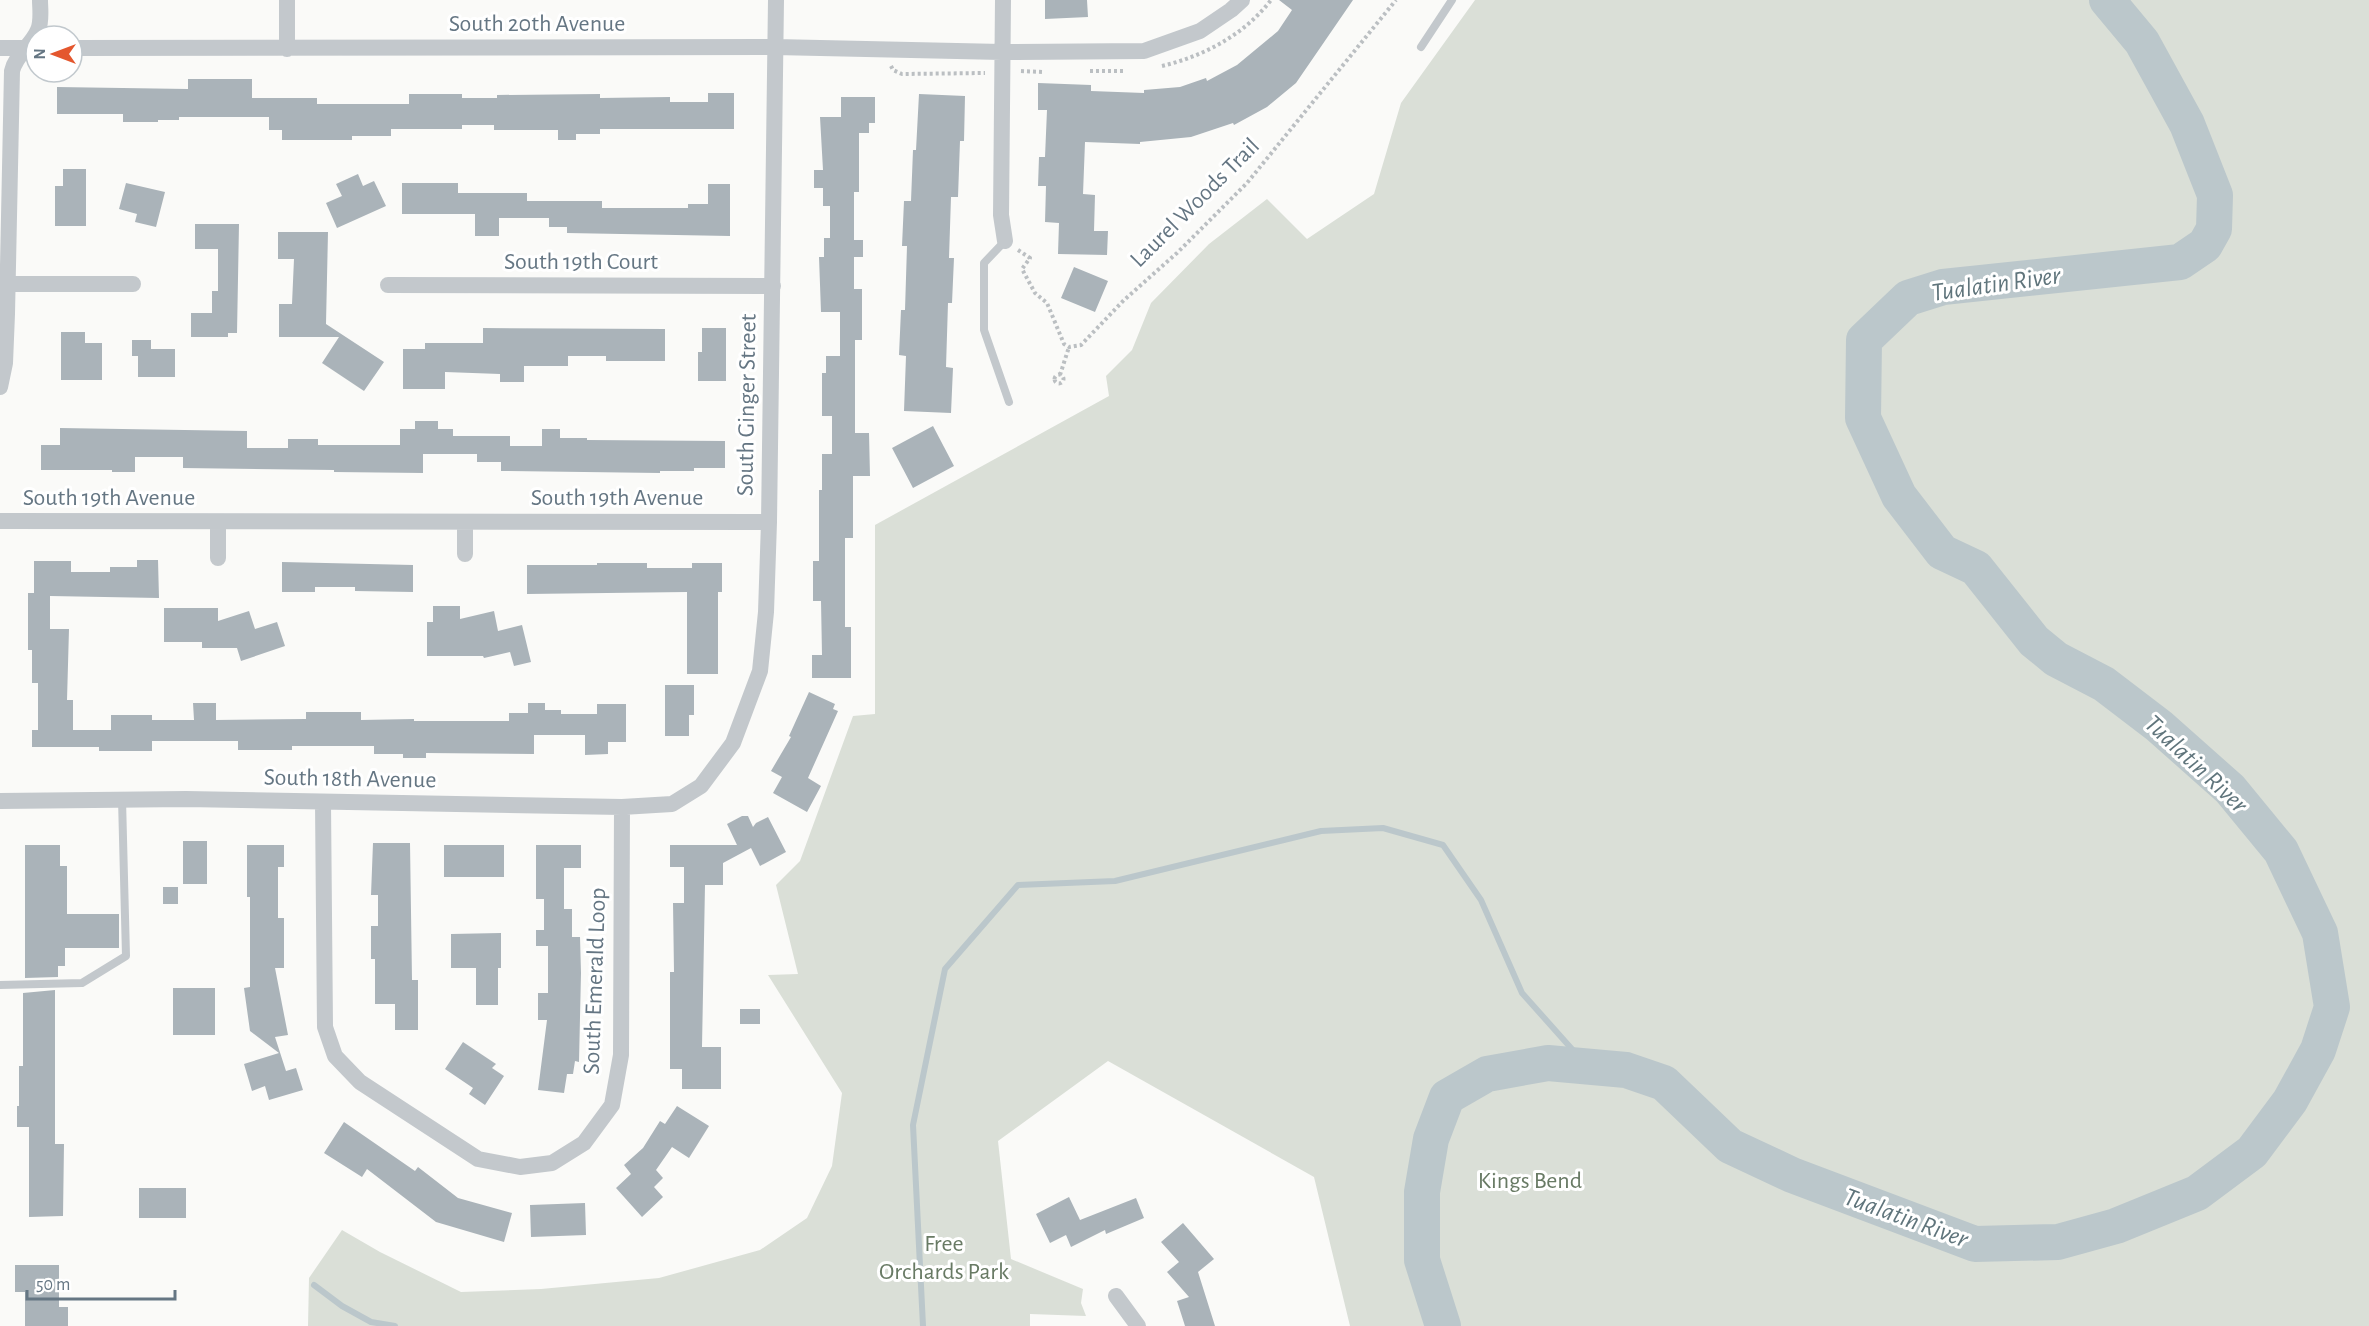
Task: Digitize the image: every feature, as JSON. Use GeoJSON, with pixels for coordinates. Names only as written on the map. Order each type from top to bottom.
{"type":"FeatureCollection","features":[{"type":"Feature","properties":{"kind":"street"},"geometry":{"type":"LineString","coordinates":[[40,0],[40,24]]}},
{"type":"Feature","properties":{"kind":"street"},"geometry":{"type":"LineString","coordinates":[[287,0],[287,49]]}},
{"type":"Feature","properties":{"kind":"street","name":"South Ginger Street"},"geometry":{"type":"LineString","coordinates":[[694,790],[701,786],[733,743],[760,671],[766,612],[769,522],[776,0]]}},
{"type":"Feature","properties":{"kind":"street"},"geometry":{"type":"LineString","coordinates":[[1003,0],[1001,215],[1005,241]]}},
{"type":"Feature","properties":{"kind":"street","name":"South 20th Avenue"},"geometry":{"type":"LineString","coordinates":[[84,48],[776,47],[1143,51],[1200,31],[1242,0]]}},
{"type":"Feature","properties":{"kind":"street"},"geometry":{"type":"LineString","coordinates":[[0,48],[24,48]]}},
{"type":"Feature","properties":{"kind":"street"},"geometry":{"type":"LineString","coordinates":[[0,387],[5,363],[4,284],[12,71],[13,64],[24,54]]}},
{"type":"Feature","properties":{"kind":"street"},"geometry":{"type":"LineString","coordinates":[[4,284],[133,284]]}},
{"type":"Feature","properties":{"kind":"street","name":"South 19th Court"},"geometry":{"type":"LineString","coordinates":[[388,285],[773,286]]}},
{"type":"Feature","properties":{"kind":"street","name":"South 19th Avenue"},"geometry":{"type":"LineString","coordinates":[[0,521],[769,522]]}},
{"type":"Feature","properties":{"kind":"street","name":"South 19th Avenue"},"geometry":{"type":"LineString","coordinates":[[218,522],[218,558]]}},
{"type":"Feature","properties":{"kind":"street"},"geometry":{"type":"LineString","coordinates":[[465,522],[465,554]]}},
{"type":"Feature","properties":{"kind":"street","name":"South 18th Avenue"},"geometry":{"type":"LineString","coordinates":[[0,801],[186,799],[622,807],[672,804],[694,790]]}},
{"type":"Feature","properties":{"kind":"street","name":"South Emerald Loop"},"geometry":{"type":"LineString","coordinates":[[324,803],[325,1027],[335,1056],[360,1082],[478,1159],[520,1167],[552,1163],[585,1143],[612,1105],[621,1055],[622,807]]}},
{"type":"Feature","properties":{"kind":"street"},"geometry":{"type":"LineString","coordinates":[[1116,1296],[1138,1326]]}},
{"type":"Feature","properties":{"kind":"lane"},"geometry":{"type":"LineString","coordinates":[[1421,47],[1452,0]]}},
{"type":"Feature","properties":{"kind":"lane"},"geometry":{"type":"LineString","coordinates":[[1005,241],[984,263],[983,321],[986,339],[1009,402]]}},
{"type":"Feature","properties":{"kind":"lane"},"geometry":{"type":"LineString","coordinates":[[0,985],[82,982],[126,957],[122,800]]}},
{"type":"Feature","properties":{"kind":"path","name":"Laurel Woods Trail"},"geometry":{"type":"LineString","coordinates":[[1069,346],[1081,345],[1124,300],[1177,253],[1247,183],[1396,0]]}},
{"type":"Feature","properties":{"kind":"path"},"geometry":{"type":"LineString","coordinates":[[882,49],[893,70],[902,74],[980,75],[990,72]]}},
{"type":"Feature","properties":{"kind":"path"},"geometry":{"type":"LineString","coordinates":[[1030,258],[1022,269],[1035,293],[1047,303],[1059,338],[1069,346],[1060,375]]}},
{"type":"Feature","properties":{"kind":"green space"},"geometry":{"type":"Polygon","coordinates":[[[1475,0],[2369,0],[2369,1326],[1350,1326],[1314,1177],[1108,1061],[998,1141],[1011,1259],[1083,1289],[1081,1303],[1086,1316],[1030,1314],[1030,1326],[308,1326],[309,1278],[342,1230],[380,1252],[461,1292],[541,1289],[659,1278],[760,1250],[807,1218],[832,1166],[842,1093],[768,975],[798,974],[776,885],[800,861],[853,716],[875,714],[875,525],[1109,396],[1106,376],[1132,350],[1151,303],[1209,244],[1267,199],[1307,239],[1374,194],[1401,103],[1475,0]]]}},
{"type":"Feature","properties":{"kind":"building"},"geometry":{"type":"Polygon","coordinates":[[[1045,0],[1087,0],[1088,17],[1045,19],[1045,0]]]}},
{"type":"Feature","properties":{"kind":"building"},"geometry":{"type":"Polygon","coordinates":[[[1279,0],[1353,0],[1296,83],[1267,107],[1234,125],[1233,123],[1191,137],[1140,142],[1140,144],[1085,142],[1083,194],[1095,195],[1094,231],[1108,231],[1107,255],[1058,254],[1059,223],[1045,222],[1046,186],[1038,186],[1039,157],[1045,157],[1047,110],[1038,110],[1038,83],[1091,85],[1091,91],[1144,93],[1144,90],[1180,87],[1206,78],[1207,81],[1237,65],[1278,31],[1292,10],[1279,0]]]}},
{"type":"Feature","properties":{"kind":"building"},"geometry":{"type":"Polygon","coordinates":[[[188,79],[252,79],[252,98],[317,98],[317,104],[409,104],[409,94],[462,94],[462,98],[497,98],[497,95],[600,94],[600,98],[670,97],[670,102],[708,102],[708,93],[734,93],[734,129],[600,129],[600,134],[576,134],[576,140],[558,140],[558,130],[494,130],[494,125],[462,125],[462,129],[391,129],[391,136],[352,136],[352,140],[282,140],[282,130],[269,130],[269,117],[179,117],[179,120],[158,120],[158,122],[123,122],[123,114],[57,114],[57,87],[188,89],[188,79]]]}},
{"type":"Feature","properties":{"kind":"building"},"geometry":{"type":"Polygon","coordinates":[[[919,94],[965,96],[964,141],[960,141],[958,197],[951,197],[949,258],[954,258],[952,303],[948,303],[946,367],[953,368],[951,413],[904,411],[906,356],[899,355],[901,310],[905,310],[907,246],[902,246],[904,201],[911,201],[913,150],[916,150],[919,94]]]}},
{"type":"Feature","properties":{"kind":"building"},"geometry":{"type":"Polygon","coordinates":[[[841,97],[875,97],[875,123],[869,123],[869,133],[859,133],[859,192],[854,192],[854,240],[863,240],[863,257],[854,257],[854,289],[862,289],[862,340],[855,340],[855,433],[869,433],[870,476],[853,476],[853,538],[845,538],[845,627],[851,627],[851,678],[812,678],[812,655],[822,655],[821,601],[813,601],[813,561],[819,561],[819,490],[822,490],[822,454],[832,454],[832,416],[822,416],[822,373],[826,373],[826,356],[840,356],[840,312],[821,312],[819,257],[824,257],[824,238],[830,238],[830,206],[823,206],[823,188],[814,188],[814,170],[823,170],[820,117],[841,117],[841,97]]]}},
{"type":"Feature","properties":{"kind":"building"},"geometry":{"type":"Polygon","coordinates":[[[63,169],[86,169],[86,226],[55,226],[55,186],[63,186],[63,169]]]}},
{"type":"Feature","properties":{"kind":"building"},"geometry":{"type":"Polygon","coordinates":[[[358,174],[363,186],[374,181],[386,206],[337,228],[326,203],[342,196],[336,184],[358,174]]]}},
{"type":"Feature","properties":{"kind":"building"},"geometry":{"type":"Polygon","coordinates":[[[126,183],[165,192],[156,227],[135,222],[137,214],[119,209],[126,183]]]}},
{"type":"Feature","properties":{"kind":"building"},"geometry":{"type":"Polygon","coordinates":[[[402,183],[458,183],[458,193],[527,193],[527,201],[602,201],[602,208],[688,208],[688,204],[708,204],[708,184],[730,184],[730,236],[567,233],[567,227],[549,227],[549,218],[499,218],[499,236],[475,236],[475,214],[402,214],[402,183]]]}},
{"type":"Feature","properties":{"kind":"building"},"geometry":{"type":"Polygon","coordinates":[[[195,224],[239,224],[237,333],[228,333],[228,337],[191,337],[191,313],[212,313],[212,291],[218,291],[218,249],[195,249],[195,224]]]}},
{"type":"Feature","properties":{"kind":"building"},"geometry":{"type":"Polygon","coordinates":[[[278,232],[328,232],[326,324],[384,362],[364,391],[322,363],[339,337],[279,337],[279,304],[292,304],[294,259],[278,259],[278,232]]]}},
{"type":"Feature","properties":{"kind":"building"},"geometry":{"type":"Polygon","coordinates":[[[1074,267],[1108,281],[1095,312],[1061,298],[1074,267]]]}},
{"type":"Feature","properties":{"kind":"building"},"geometry":{"type":"Polygon","coordinates":[[[483,328],[665,329],[665,361],[606,361],[606,356],[568,356],[568,366],[524,366],[524,382],[500,382],[500,374],[445,372],[445,389],[403,389],[403,349],[425,349],[425,343],[483,343],[483,328]]]}},
{"type":"Feature","properties":{"kind":"building"},"geometry":{"type":"Polygon","coordinates":[[[702,328],[726,328],[726,381],[698,381],[698,352],[702,352],[702,328]]]}},
{"type":"Feature","properties":{"kind":"building"},"geometry":{"type":"Polygon","coordinates":[[[61,332],[85,332],[85,343],[102,343],[102,380],[61,380],[61,332]]]}},
{"type":"Feature","properties":{"kind":"building"},"geometry":{"type":"Polygon","coordinates":[[[132,340],[151,340],[151,349],[175,349],[175,377],[138,377],[138,356],[132,356],[132,340]]]}},
{"type":"Feature","properties":{"kind":"building"},"geometry":{"type":"Polygon","coordinates":[[[415,421],[438,421],[438,429],[453,429],[453,436],[510,436],[510,446],[542,446],[542,429],[560,429],[560,438],[587,438],[587,440],[725,441],[725,468],[694,468],[694,471],[660,471],[660,473],[501,471],[501,462],[477,462],[477,454],[423,454],[423,473],[183,468],[183,457],[135,457],[135,472],[41,470],[41,445],[60,445],[60,428],[247,431],[247,448],[288,448],[288,439],[318,439],[318,445],[400,445],[400,429],[415,429],[415,421]]]}},
{"type":"Feature","properties":{"kind":"building"},"geometry":{"type":"Polygon","coordinates":[[[933,426],[954,466],[913,488],[892,448],[933,426]]]}},
{"type":"Feature","properties":{"kind":"building"},"geometry":{"type":"Polygon","coordinates":[[[137,560],[158,560],[159,598],[50,596],[50,629],[69,629],[67,700],[73,700],[73,730],[111,730],[111,715],[152,715],[152,720],[194,720],[193,703],[216,703],[216,720],[306,719],[306,712],[361,712],[361,720],[414,719],[414,721],[509,721],[509,713],[528,713],[528,703],[545,703],[545,710],[561,710],[561,714],[597,714],[597,704],[626,704],[626,742],[608,742],[608,754],[585,755],[585,735],[534,735],[534,754],[426,753],[426,758],[403,758],[403,754],[374,754],[374,746],[292,746],[292,750],[238,750],[238,741],[152,741],[152,751],[99,751],[99,747],[32,747],[32,730],[38,730],[38,683],[32,683],[32,650],[28,650],[28,593],[34,593],[34,561],[71,561],[71,572],[110,572],[110,567],[137,567],[137,560]]]}},
{"type":"Feature","properties":{"kind":"building"},"geometry":{"type":"Polygon","coordinates":[[[282,562],[413,565],[413,592],[355,591],[355,587],[315,587],[315,592],[282,592],[282,562]]]}},
{"type":"Feature","properties":{"kind":"building"},"geometry":{"type":"Polygon","coordinates":[[[597,563],[647,563],[647,568],[692,568],[692,563],[722,563],[722,592],[718,592],[718,674],[687,674],[687,592],[527,594],[527,565],[597,565],[597,563]]]}},
{"type":"Feature","properties":{"kind":"building"},"geometry":{"type":"Polygon","coordinates":[[[433,606],[460,606],[460,619],[494,611],[498,631],[522,625],[531,662],[514,666],[510,652],[484,658],[483,656],[427,656],[427,622],[433,622],[433,606]]]}},
{"type":"Feature","properties":{"kind":"building"},"geometry":{"type":"Polygon","coordinates":[[[164,608],[218,608],[218,621],[249,611],[255,629],[277,622],[285,646],[241,661],[237,648],[202,648],[202,642],[164,642],[164,608]]]}},
{"type":"Feature","properties":{"kind":"building"},"geometry":{"type":"Polygon","coordinates":[[[665,685],[694,685],[694,715],[689,715],[689,736],[665,736],[665,685]]]}},
{"type":"Feature","properties":{"kind":"building"},"geometry":{"type":"Polygon","coordinates":[[[809,692],[835,704],[833,709],[838,711],[808,778],[821,786],[807,812],[773,793],[782,777],[771,771],[791,737],[789,736],[809,692]]]}},
{"type":"Feature","properties":{"kind":"building"},"geometry":{"type":"Polygon","coordinates":[[[742,816],[748,816],[753,827],[768,817],[786,852],[760,866],[751,848],[723,863],[723,885],[705,885],[702,1047],[721,1047],[721,1089],[682,1089],[682,1069],[670,1069],[670,972],[674,972],[673,903],[684,903],[684,867],[670,867],[670,845],[737,845],[727,824],[742,816]]]}},
{"type":"Feature","properties":{"kind":"building"},"geometry":{"type":"Polygon","coordinates":[[[183,841],[207,841],[207,884],[183,884],[183,841]]]}},
{"type":"Feature","properties":{"kind":"building"},"geometry":{"type":"Polygon","coordinates":[[[373,843],[410,843],[412,980],[418,980],[418,1030],[395,1030],[395,1004],[375,1004],[375,959],[371,959],[371,926],[378,926],[378,895],[371,895],[373,843]]]}},
{"type":"Feature","properties":{"kind":"building"},"geometry":{"type":"Polygon","coordinates":[[[25,845],[60,845],[60,866],[67,866],[67,914],[119,914],[119,948],[65,948],[65,966],[58,966],[58,977],[25,978],[25,845]]]}},
{"type":"Feature","properties":{"kind":"building"},"geometry":{"type":"Polygon","coordinates":[[[247,845],[284,845],[284,867],[278,867],[278,918],[284,918],[284,968],[275,968],[288,1035],[275,1037],[286,1071],[296,1068],[303,1090],[269,1100],[265,1086],[252,1091],[244,1064],[279,1053],[250,1031],[244,988],[250,987],[250,897],[247,897],[247,845]]]}},
{"type":"Feature","properties":{"kind":"building"},"geometry":{"type":"Polygon","coordinates":[[[444,845],[504,845],[504,877],[444,877],[444,845]]]}},
{"type":"Feature","properties":{"kind":"building"},"geometry":{"type":"Polygon","coordinates":[[[536,845],[581,845],[581,868],[564,868],[564,909],[572,909],[572,937],[580,937],[581,973],[579,1062],[575,1061],[573,1074],[567,1074],[564,1093],[538,1090],[547,1020],[538,1020],[538,993],[548,993],[548,946],[536,946],[536,930],[544,930],[544,899],[536,899],[536,845]]]}},
{"type":"Feature","properties":{"kind":"building"},"geometry":{"type":"Polygon","coordinates":[[[163,887],[178,887],[178,904],[163,904],[163,887]]]}},
{"type":"Feature","properties":{"kind":"building"},"geometry":{"type":"Polygon","coordinates":[[[501,933],[498,1005],[476,1005],[476,968],[451,968],[451,934],[501,933]]]}},
{"type":"Feature","properties":{"kind":"building"},"geometry":{"type":"Polygon","coordinates":[[[173,988],[215,988],[215,1035],[173,1035],[173,988]]]}},
{"type":"Feature","properties":{"kind":"building"},"geometry":{"type":"Polygon","coordinates":[[[55,990],[55,1144],[64,1144],[63,1216],[29,1217],[29,1127],[17,1127],[19,1066],[23,1066],[23,993],[55,990]]]}},
{"type":"Feature","properties":{"kind":"building"},"geometry":{"type":"Polygon","coordinates":[[[740,1009],[760,1009],[760,1024],[740,1024],[740,1009]]]}},
{"type":"Feature","properties":{"kind":"building"},"geometry":{"type":"Polygon","coordinates":[[[463,1042],[496,1064],[492,1068],[504,1076],[485,1105],[469,1094],[473,1088],[445,1069],[463,1042]]]}},
{"type":"Feature","properties":{"kind":"building"},"geometry":{"type":"Polygon","coordinates":[[[677,1106],[709,1126],[689,1158],[672,1147],[656,1170],[663,1178],[654,1187],[663,1197],[642,1217],[616,1188],[631,1174],[624,1165],[643,1148],[660,1121],[665,1124],[677,1106]]]}},
{"type":"Feature","properties":{"kind":"building"},"geometry":{"type":"Polygon","coordinates":[[[344,1122],[415,1171],[418,1167],[458,1198],[512,1213],[504,1242],[436,1222],[367,1169],[362,1177],[324,1153],[344,1122]]]}},
{"type":"Feature","properties":{"kind":"building"},"geometry":{"type":"Polygon","coordinates":[[[139,1188],[186,1188],[186,1218],[139,1218],[139,1188]]]}},
{"type":"Feature","properties":{"kind":"building"},"geometry":{"type":"Polygon","coordinates":[[[1069,1197],[1080,1220],[1136,1198],[1144,1218],[1106,1234],[1105,1230],[1071,1247],[1066,1235],[1050,1243],[1036,1214],[1069,1197]]]}},
{"type":"Feature","properties":{"kind":"building"},"geometry":{"type":"Polygon","coordinates":[[[585,1203],[586,1235],[531,1237],[530,1205],[585,1203]]]}},
{"type":"Feature","properties":{"kind":"building"},"geometry":{"type":"Polygon","coordinates":[[[1183,1223],[1214,1259],[1198,1272],[1215,1326],[1185,1326],[1177,1301],[1189,1297],[1167,1272],[1179,1262],[1161,1242],[1183,1223]]]}},
{"type":"Feature","properties":{"kind":"building"},"geometry":{"type":"Polygon","coordinates":[[[15,1265],[59,1265],[59,1307],[68,1307],[68,1326],[25,1326],[25,1292],[15,1292],[15,1265]]]}},
{"type":"Feature","properties":{"kind":"waterway","name":"Tualatin River"},"geometry":{"type":"LineString","coordinates":[[1443,1326],[1422,1260],[1422,1192],[1431,1139],[1447,1097],[1487,1074],[1548,1063],[1626,1070],[1664,1083],[1730,1146],[1792,1175],[1975,1244],[2058,1242],[2116,1226],[2197,1193],[2252,1152],[2290,1101],[2318,1050],[2332,1007],[2320,933],[2281,851],[2230,789],[2159,726],[2104,684],[2056,659],[2034,641],[1976,568],[1942,552],[1899,496],[1863,418],[1864,340],[1908,298],[1943,287],[2180,262],[2205,245],[2214,229],[2215,195],[2187,124],[2142,42],[2107,0]]}},
{"type":"Feature","properties":{"kind":"waterway"},"geometry":{"type":"LineString","coordinates":[[923,1326],[913,1125],[945,969],[1018,885],[1115,881],[1321,831],[1383,828],[1443,845],[1481,900],[1522,993],[1587,1066]]}},
{"type":"Feature","properties":{"kind":"waterway"},"geometry":{"type":"LineString","coordinates":[[314,1285],[342,1306],[371,1322],[395,1326]]}},
{"type":"Feature","properties":{"kind":"park label","name":"Kings Bend"},"geometry":{"type":"Point","coordinates":[1530,1181]}},
{"type":"Feature","properties":{"kind":"park label","name":"Free Orchards Park"},"geometry":{"type":"Point","coordinates":[944,1258]}}]}
